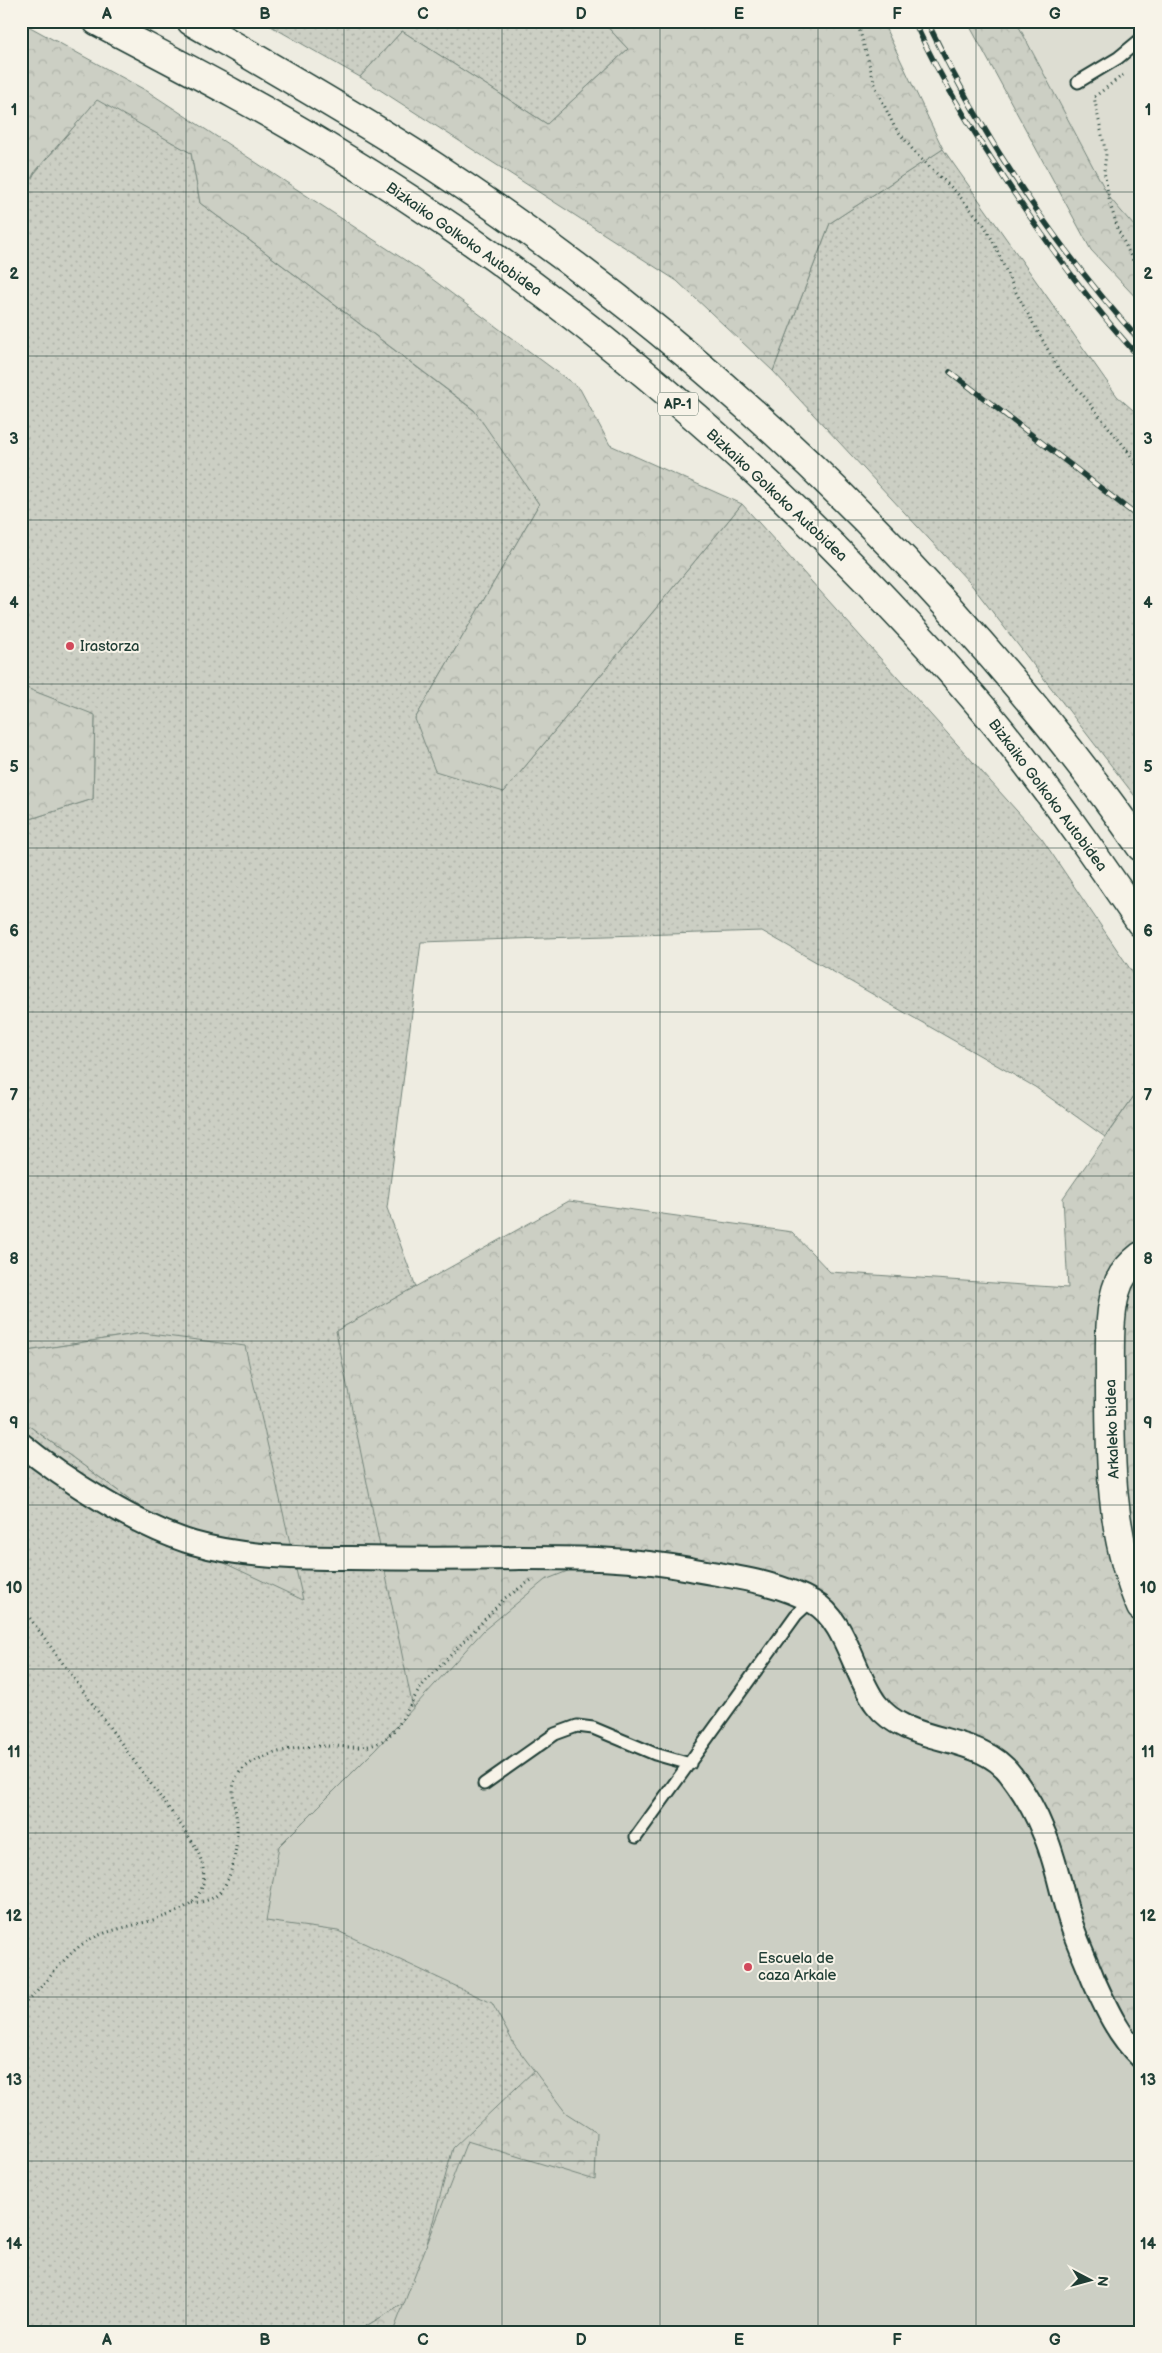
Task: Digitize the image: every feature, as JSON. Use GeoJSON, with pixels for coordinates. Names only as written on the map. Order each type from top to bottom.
{"type":"FeatureCollection","features":[{"type":"Feature","properties":{"kind":"main road","name":"Bizkaiko Golkoko Autobidea"},"geometry":{"type":"LineString","coordinates":[[97,21],[317,141],[422,208],[586,326],[661,389],[750,466],[830,543],[924,641],[1016,749],[1090,847],[1141,923]]}},
{"type":"Feature","properties":{"kind":"main road","name":"AP-1"},"geometry":{"type":"LineString","coordinates":[[191,21],[317,94],[449,177],[618,300],[718,383],[820,474],[924,580],[1042,714],[1118,813],[1141,847]]}},
{"type":"Feature","properties":{"kind":"main road","name":"Arkaleko bidea"},"geometry":{"type":"LineString","coordinates":[[1141,1256],[1131,1264],[1119,1282],[1110,1324],[1110,1443],[1115,1505],[1129,1580],[1141,1607]]}},
{"type":"Feature","properties":{"kind":"street"},"geometry":{"type":"LineString","coordinates":[[21,1444],[41,1460],[124,1512],[160,1531],[195,1544],[251,1553],[312,1558],[619,1559],[671,1566],[751,1581],[783,1589],[811,1601],[822,1608],[835,1625],[874,1702],[890,1719],[907,1729],[989,1756],[1008,1771],[1026,1798],[1044,1833],[1072,1927],[1107,2012],[1127,2043],[1141,2057]]}},
{"type":"Feature","properties":{"kind":"lane"},"geometry":{"type":"LineString","coordinates":[[1078,82],[1118,58],[1141,40]]}},
{"type":"Feature","properties":{"kind":"lane"},"geometry":{"type":"LineString","coordinates":[[636,1837],[796,1615],[811,1601]]}},
{"type":"Feature","properties":{"kind":"lane"},"geometry":{"type":"LineString","coordinates":[[484,1784],[555,1734],[577,1726],[593,1728],[655,1754],[690,1764]]}},
{"type":"Feature","properties":{"kind":"path"},"geometry":{"type":"LineString","coordinates":[[857,21],[876,88],[894,126],[917,155],[960,197],[984,225],[1013,287],[1058,368],[1082,394],[1127,450],[1141,472]]}},
{"type":"Feature","properties":{"kind":"path"},"geometry":{"type":"LineString","coordinates":[[1128,70],[1094,96],[1106,154],[1104,171],[1110,204],[1119,232],[1141,276]]}},
{"type":"Feature","properties":{"kind":"path"},"geometry":{"type":"LineString","coordinates":[[1127,450],[1141,455]]}},
{"type":"Feature","properties":{"kind":"path"},"geometry":{"type":"LineString","coordinates":[[21,2006],[35,1996],[59,1964],[89,1940],[135,1923],[178,1912],[192,1903],[215,1896],[224,1887],[235,1856],[237,1823],[233,1796],[234,1784],[243,1769],[255,1760],[277,1753],[320,1746],[367,1746],[384,1740],[395,1732],[418,1690],[426,1681],[505,1598],[535,1578]]}},
{"type":"Feature","properties":{"kind":"path"},"geometry":{"type":"LineString","coordinates":[[21,1606],[93,1706],[160,1794],[200,1857],[205,1881],[192,1903]]}},
{"type":"Feature","properties":{"kind":"shaded area"},"geometry":{"type":"Polygon","coordinates":[[[1016,21],[1141,21],[1141,234],[1109,197],[1016,21]]]}},
{"type":"Feature","properties":{"kind":"green space"},"geometry":{"type":"Polygon","coordinates":[[[270,21],[602,21],[628,49],[547,124],[402,31],[360,77],[269,25],[270,21]]]}},
{"type":"Feature","properties":{"kind":"green space"},"geometry":{"type":"Polygon","coordinates":[[[602,21],[882,21],[943,149],[830,223],[773,371],[677,281],[360,77],[402,31],[547,124],[628,49],[602,21]]]}},
{"type":"Feature","properties":{"kind":"green space"},"geometry":{"type":"Polygon","coordinates":[[[967,21],[1016,21],[1109,197],[1141,234],[1141,303],[1091,250],[967,21]]]}},
{"type":"Feature","properties":{"kind":"green space"},"geometry":{"type":"Polygon","coordinates":[[[21,22],[147,91],[420,270],[580,389],[610,445],[742,504],[504,792],[435,771],[415,719],[539,504],[474,410],[200,203],[191,153],[97,100],[34,173],[21,201],[21,22]]]}},
{"type":"Feature","properties":{"kind":"green space"},"geometry":{"type":"Polygon","coordinates":[[[97,99],[191,153],[200,203],[480,415],[539,504],[415,719],[504,792],[742,504],[1042,839],[1141,985],[1141,1086],[1105,1137],[1035,1087],[762,931],[421,942],[387,1208],[416,1287],[336,1331],[1141,2332],[412,2299],[356,2332],[21,2332],[21,1420],[205,1554],[142,1333],[21,1352],[21,822],[93,799],[95,716],[21,686],[21,201],[34,174],[97,99]]]}},
{"type":"Feature","properties":{"kind":"green space"},"geometry":{"type":"Polygon","coordinates":[[[943,149],[1117,396],[1141,417],[1141,804],[970,583],[773,371],[830,223],[943,149]]]}},
{"type":"Feature","properties":{"kind":"green space"},"geometry":{"type":"Polygon","coordinates":[[[21,686],[95,715],[93,799],[21,822],[21,686]]]}},
{"type":"Feature","properties":{"kind":"green space"},"geometry":{"type":"Polygon","coordinates":[[[1141,1086],[1141,2060],[416,1723],[336,1331],[569,1201],[792,1232],[830,1272],[1068,1288],[1063,1198],[1141,1086]]]}},
{"type":"Feature","properties":{"kind":"green space"},"geometry":{"type":"Polygon","coordinates":[[[142,1333],[245,1346],[303,1600],[205,1554],[21,1420],[21,1352],[142,1333]]]}},
{"type":"Feature","properties":{"kind":"green space","name":"Escuela de caza Arkale"},"geometry":{"type":"Polygon","coordinates":[[[588,1563],[778,1593],[826,1621],[871,1708],[985,1763],[1007,1783],[1029,1821],[1141,2064],[1141,2332],[393,2332],[467,2141],[595,2180],[597,2133],[566,2113],[514,2044],[492,2003],[338,1931],[266,1921],[279,1846],[376,1749],[484,1630],[545,1580],[588,1563]]]}},
{"type":"Feature","properties":{"kind":"green space"},"geometry":{"type":"Polygon","coordinates":[[[558,2048],[590,2087],[677,2332],[356,2332],[412,2299],[453,2148],[558,2048]]]}},
{"type":"Feature","properties":{"kind":"railway"},"geometry":{"type":"LineString","coordinates":[[914,21],[937,68],[963,114],[1020,202],[1048,243],[1108,322],[1141,359]]}},
{"type":"Feature","properties":{"kind":"railway"},"geometry":{"type":"LineString","coordinates":[[927,21],[972,107],[1022,189],[1079,268],[1141,342]]}},
{"type":"Feature","properties":{"kind":"railway"},"geometry":{"type":"LineString","coordinates":[[950,372],[1141,519]]}},
{"type":"Feature","properties":{"kind":"place","name":"Irastorza"},"geometry":{"type":"Point","coordinates":[70,646]}},
{"type":"Feature","properties":{"kind":"place","name":"Escuela de caza Arkale"},"geometry":{"type":"Point","coordinates":[748,1967]}}]}
